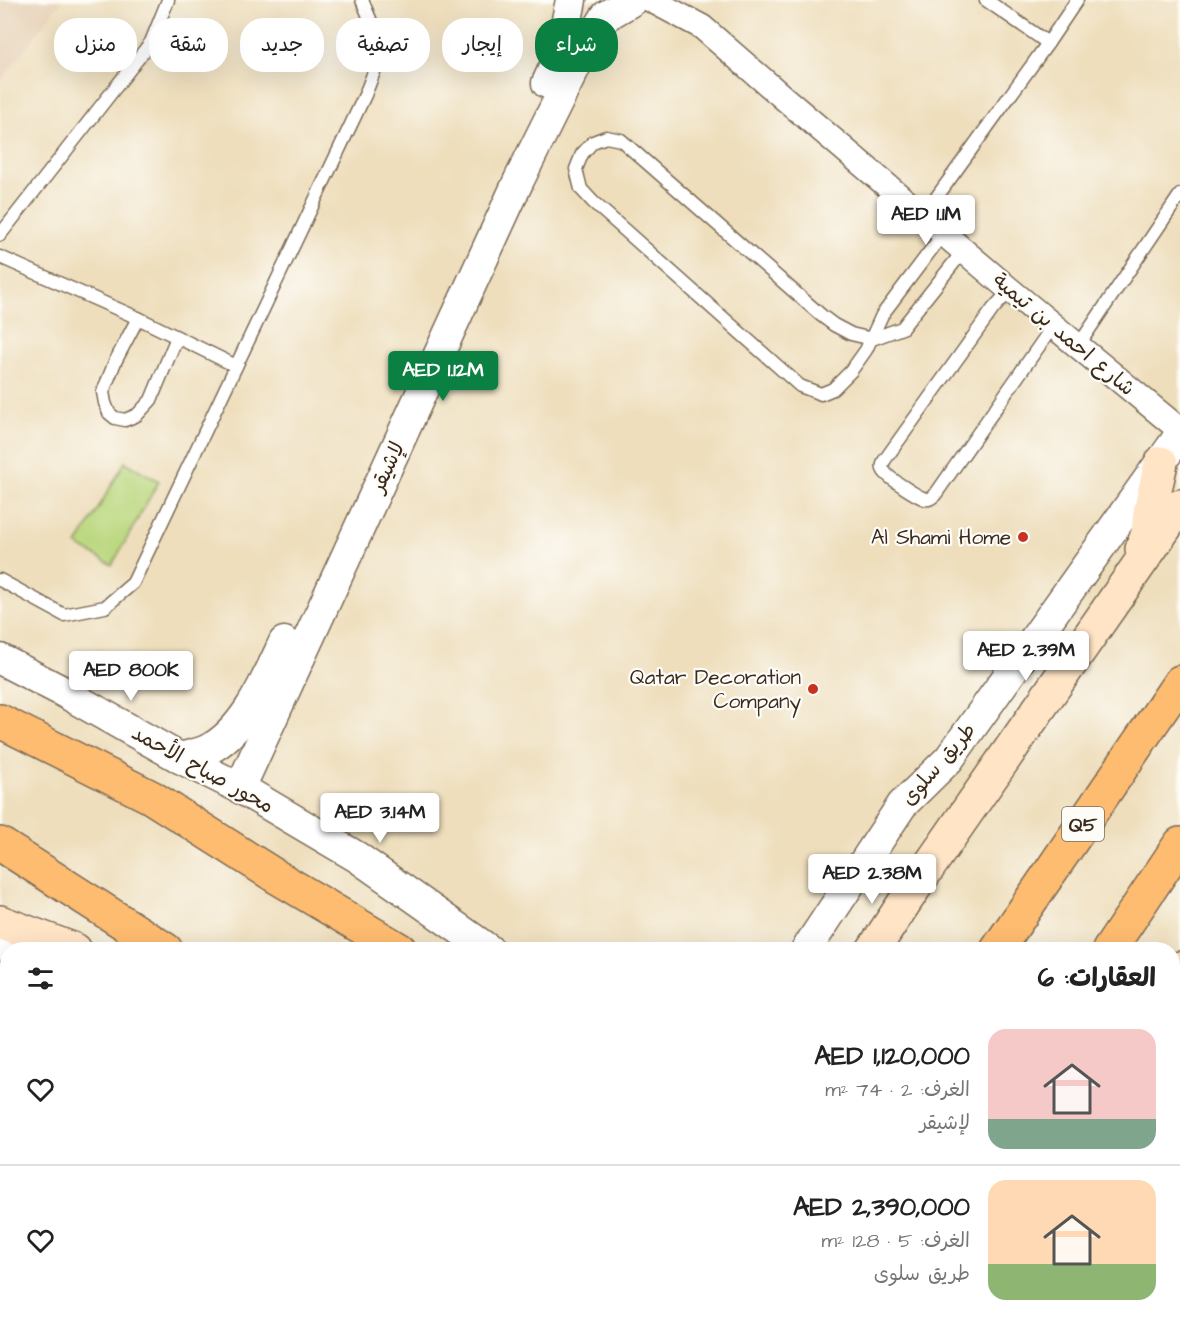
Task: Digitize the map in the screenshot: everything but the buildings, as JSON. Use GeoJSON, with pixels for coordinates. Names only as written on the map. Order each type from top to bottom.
{"type":"FeatureCollection","features":[{"type":"Feature","properties":{"kind":"highway","name":"Q5"},"geometry":{"type":"LineString","coordinates":[[1003,942],[1180,682]]}},
{"type":"Feature","properties":{"kind":"highway"},"geometry":{"type":"LineString","coordinates":[[0,721],[151,797],[277,877],[387,942]]}},
{"type":"Feature","properties":{"kind":"highway"},"geometry":{"type":"LineString","coordinates":[[0,844],[153,942]]}},
{"type":"Feature","properties":{"kind":"highway"},"geometry":{"type":"LineString","coordinates":[[1114,942],[1180,844]]}},
{"type":"Feature","properties":{"kind":"main road"},"geometry":{"type":"LineString","coordinates":[[1134,572],[1148,533],[1150,512],[1161,463]]}},
{"type":"Feature","properties":{"kind":"main road"},"geometry":{"type":"LineString","coordinates":[[878,942],[1180,506]]}},
{"type":"Feature","properties":{"kind":"main road"},"geometry":{"type":"LineString","coordinates":[[862,942],[914,888]]}},
{"type":"Feature","properties":{"kind":"main road"},"geometry":{"type":"LineString","coordinates":[[887,942],[914,888]]}},
{"type":"Feature","properties":{"kind":"main road"},"geometry":{"type":"LineString","coordinates":[[894,942],[914,888]]}},
{"type":"Feature","properties":{"kind":"main road"},"geometry":{"type":"LineString","coordinates":[[0,922],[54,942]]}},
{"type":"Feature","properties":{"kind":"street","name":"لإشيقر"},"geometry":{"type":"LineString","coordinates":[[180,758],[207,750],[230,734],[252,704],[267,678],[560,55],[571,0]]}},
{"type":"Feature","properties":{"kind":"street","name":"لإشيقر"},"geometry":{"type":"LineString","coordinates":[[240,788],[514,191],[577,63],[606,16],[633,0]]}},
{"type":"Feature","properties":{"kind":"street","name":"شارع احمد بن تيمية"},"geometry":{"type":"LineString","coordinates":[[651,0],[702,27],[1010,290],[1180,430]]}},
{"type":"Feature","properties":{"kind":"street","name":"شارع احمد بن تيمية"},"geometry":{"type":"LineString","coordinates":[[688,0],[702,27]]}},
{"type":"Feature","properties":{"kind":"street","name":"طريق سلوى"},"geometry":{"type":"LineString","coordinates":[[811,942],[902,805],[949,759],[1180,435]]}},
{"type":"Feature","properties":{"kind":"street","name":"محور صباح الأحمد"},"geometry":{"type":"LineString","coordinates":[[0,659],[180,758],[240,788],[357,857],[478,942]]}},
{"type":"Feature","properties":{"kind":"lane"},"geometry":{"type":"LineString","coordinates":[[0,235],[151,42],[168,0]]}},
{"type":"Feature","properties":{"kind":"lane"},"geometry":{"type":"LineString","coordinates":[[0,580],[64,615],[105,607],[133,584],[365,95],[379,59],[378,38],[362,0]]}},
{"type":"Feature","properties":{"kind":"lane"},"geometry":{"type":"LineString","coordinates":[[986,0],[1048,43]]}},
{"type":"Feature","properties":{"kind":"lane"},"geometry":{"type":"LineString","coordinates":[[923,216],[1077,0]]}},
{"type":"Feature","properties":{"kind":"lane"},"geometry":{"type":"LineString","coordinates":[[944,234],[882,315],[872,339],[851,371],[833,388],[821,394],[800,386],[593,202],[581,189],[576,169],[582,154],[593,142],[606,137],[621,140],[822,316],[851,334],[872,339],[902,327],[964,250]]}},
{"type":"Feature","properties":{"kind":"lane"},"geometry":{"type":"LineString","coordinates":[[1078,346],[1180,195]]}},
{"type":"Feature","properties":{"kind":"lane"},"geometry":{"type":"LineString","coordinates":[[0,257],[138,318],[236,366]]}},
{"type":"Feature","properties":{"kind":"lane"},"geometry":{"type":"LineString","coordinates":[[1010,290],[993,309],[884,461],[882,467],[884,471],[905,488],[926,499],[935,495],[1053,326]]}},
{"type":"Feature","properties":{"kind":"lane"},"geometry":{"type":"LineString","coordinates":[[138,318],[115,362],[103,392],[109,413],[115,418],[125,420],[137,414],[151,400],[177,337]]}},
{"type":"Feature","properties":{"kind":"shaded area"},"geometry":{"type":"Polygon","coordinates":[[[0,0],[62,0],[0,82],[0,0]]]}},
{"type":"Feature","properties":{"kind":"green space"},"geometry":{"type":"Polygon","coordinates":[[[125,462],[159,481],[112,565],[77,545],[125,462]]]}},
{"type":"Feature","properties":{"kind":"place","name":"Al Shami Home"},"geometry":{"type":"Point","coordinates":[1023,537]}},
{"type":"Feature","properties":{"kind":"place","name":"Qatar Decoration Company"},"geometry":{"type":"Point","coordinates":[813,689]}}]}
